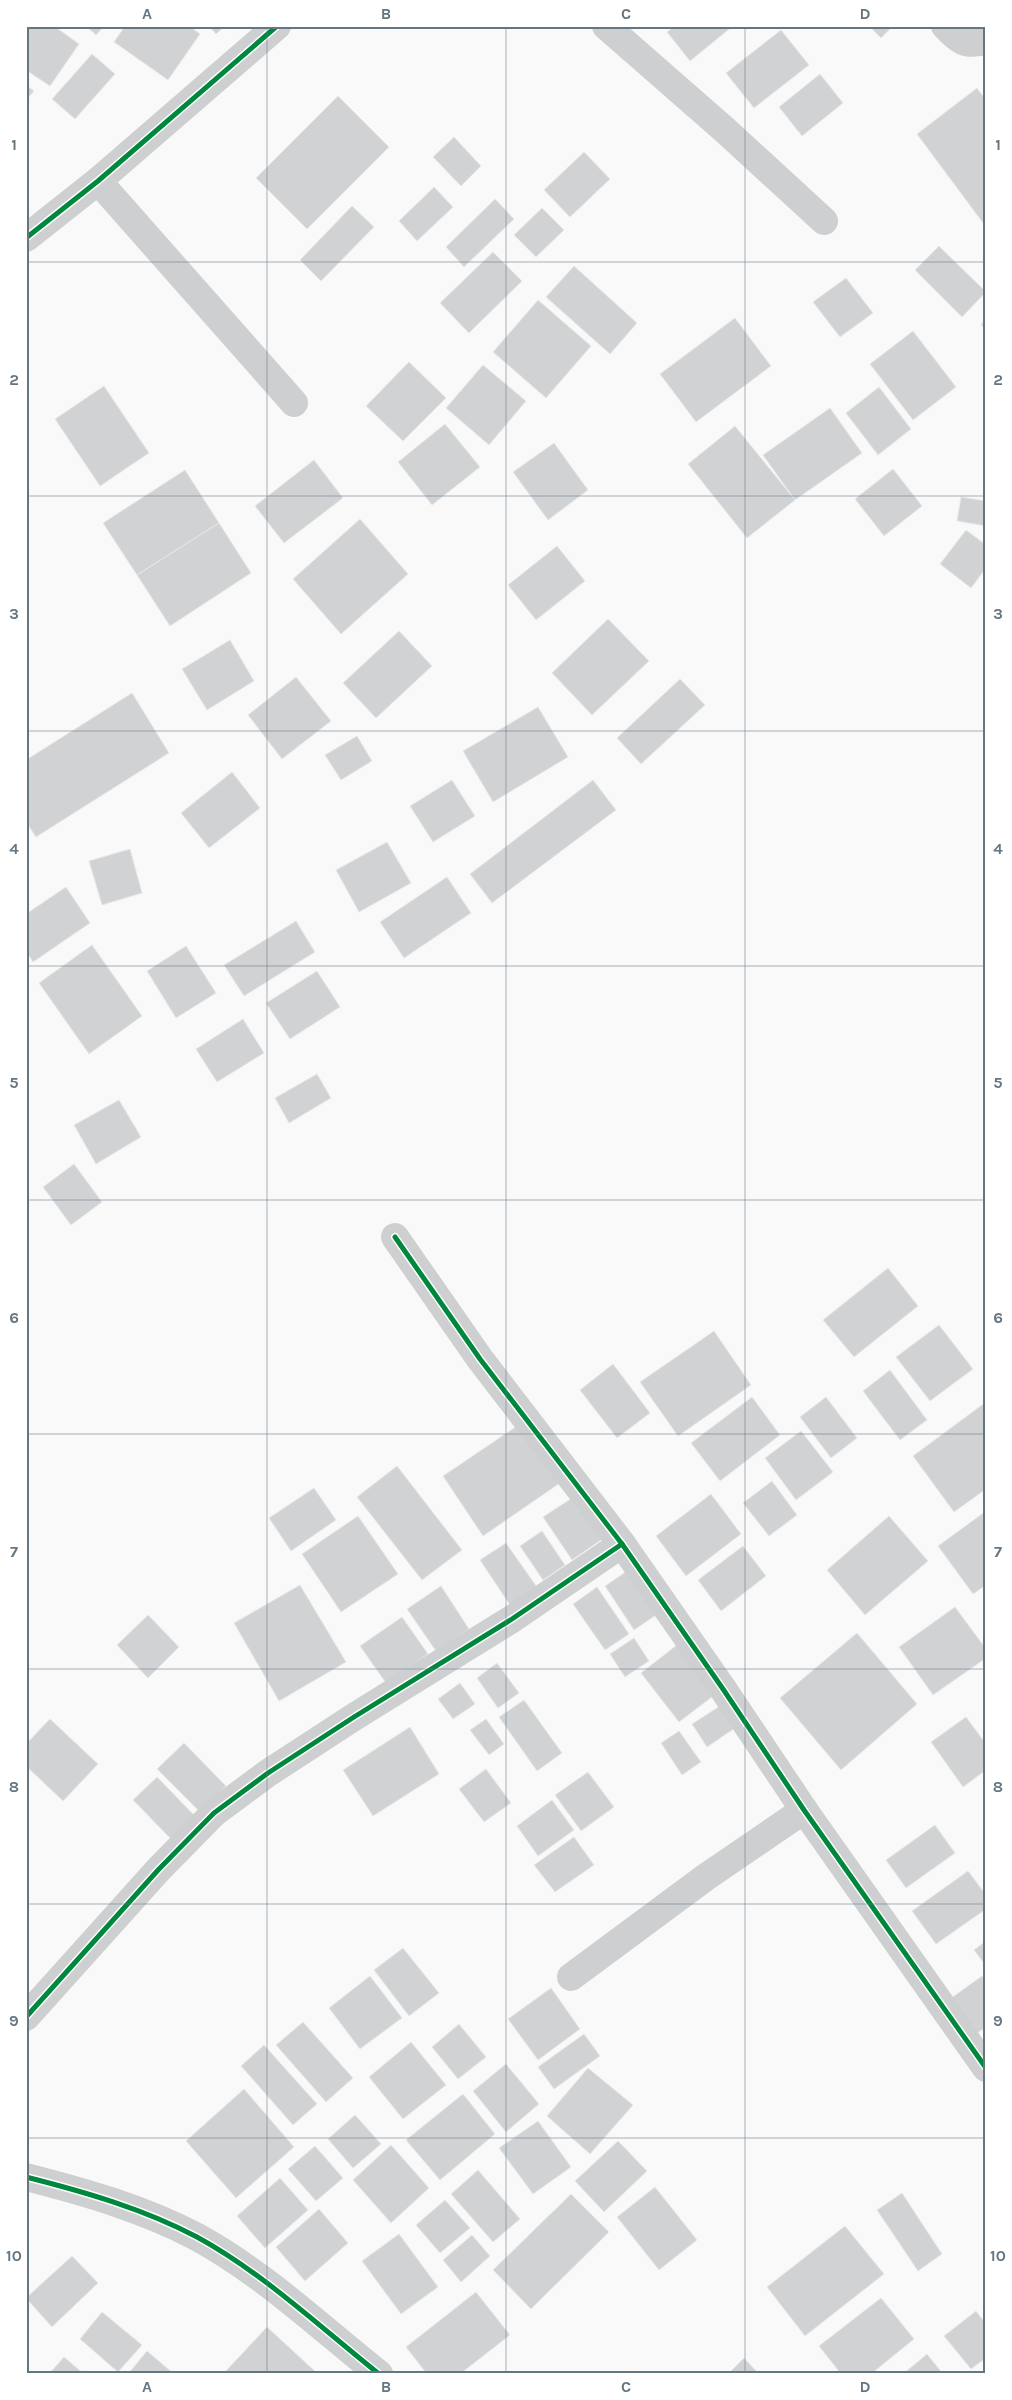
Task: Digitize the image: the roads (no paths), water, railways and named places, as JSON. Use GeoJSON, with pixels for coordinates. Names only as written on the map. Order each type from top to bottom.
{"type":"FeatureCollection","features":[{"type":"Feature","properties":{"kind":"street"},"geometry":{"type":"LineString","coordinates":[[26,238],[98,181],[277,26]]}},
{"type":"Feature","properties":{"kind":"street"},"geometry":{"type":"LineString","coordinates":[[606,26],[726,131],[824,221]]}},
{"type":"Feature","properties":{"kind":"street"},"geometry":{"type":"LineString","coordinates":[[945,26],[958,40],[973,44],[986,41]]}},
{"type":"Feature","properties":{"kind":"street"},"geometry":{"type":"LineString","coordinates":[[98,181],[294,403]]}},
{"type":"Feature","properties":{"kind":"street"},"geometry":{"type":"LineString","coordinates":[[395,1237],[480,1359],[622,1544],[804,1810],[986,2068]]}},
{"type":"Feature","properties":{"kind":"street"},"geometry":{"type":"LineString","coordinates":[[26,2017],[159,1869],[214,1813],[268,1773],[318,1740],[512,1619],[622,1544]]}},
{"type":"Feature","properties":{"kind":"street"},"geometry":{"type":"LineString","coordinates":[[571,1978],[699,1882],[804,1810]]}},
{"type":"Feature","properties":{"kind":"street"},"geometry":{"type":"LineString","coordinates":[[26,2177],[130,2207],[197,2237],[248,2269],[379,2374]]}}]}
